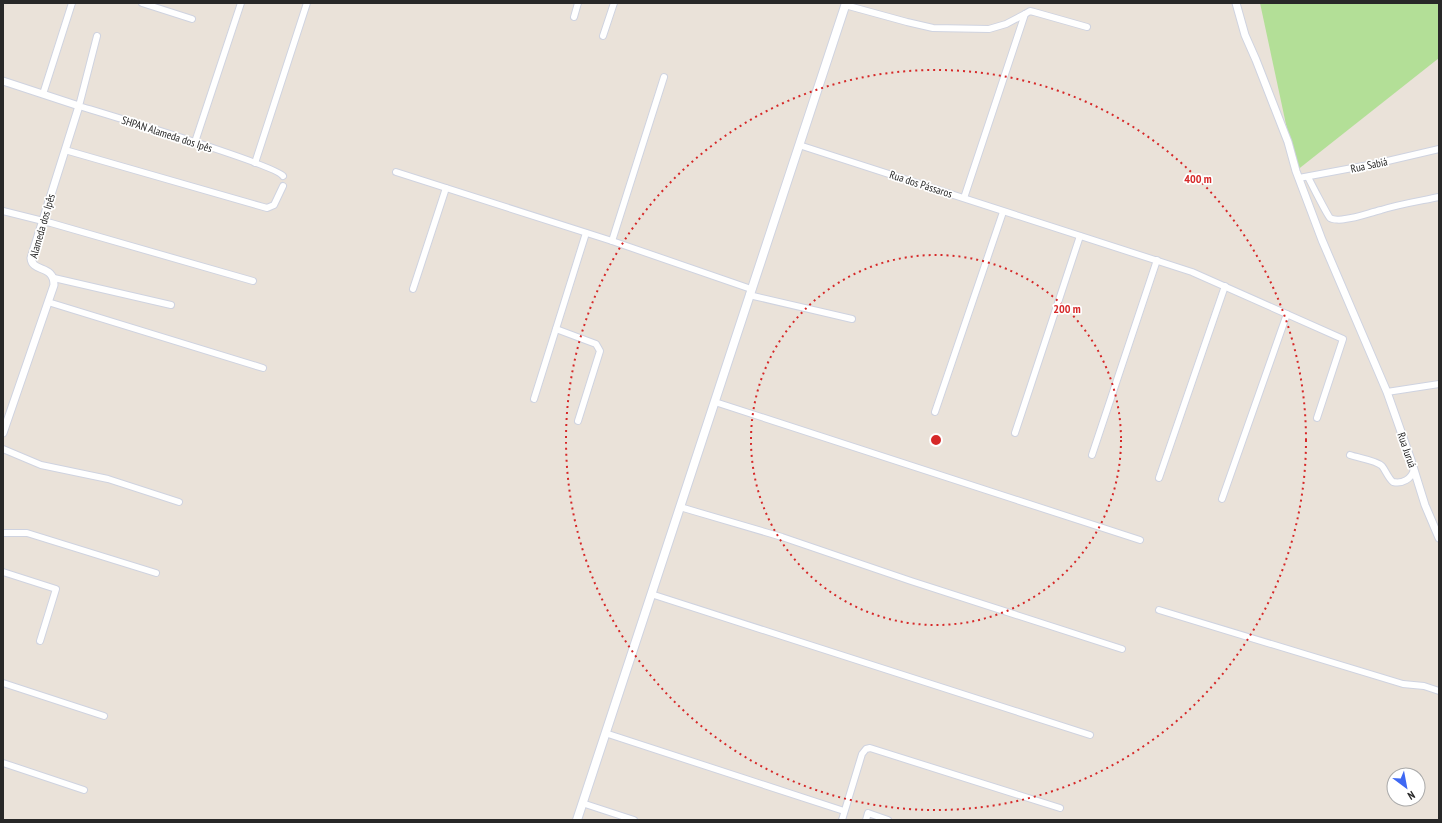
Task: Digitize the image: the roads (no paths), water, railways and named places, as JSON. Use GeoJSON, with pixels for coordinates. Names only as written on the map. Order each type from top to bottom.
{"type":"FeatureCollection","features":[{"type":"Feature","properties":{"kind":"main road"},"geometry":{"type":"LineString","coordinates":[[577,820],[846,4]]}},
{"type":"Feature","properties":{"kind":"street"},"geometry":{"type":"LineString","coordinates":[[43,94],[72,3]]}},
{"type":"Feature","properties":{"kind":"street"},"geometry":{"type":"LineString","coordinates":[[142,3],[192,19]]}},
{"type":"Feature","properties":{"kind":"street"},"geometry":{"type":"LineString","coordinates":[[195,142],[241,3]]}},
{"type":"Feature","properties":{"kind":"street"},"geometry":{"type":"LineString","coordinates":[[255,163],[307,3]]}},
{"type":"Feature","properties":{"kind":"street"},"geometry":{"type":"LineString","coordinates":[[574,17],[578,3]]}},
{"type":"Feature","properties":{"kind":"street"},"geometry":{"type":"LineString","coordinates":[[603,36],[614,3]]}},
{"type":"Feature","properties":{"kind":"street","name":"Rua Juruá"},"geometry":{"type":"LineString","coordinates":[[1236,3],[1245,35],[1288,142],[1299,178],[1322,240],[1387,392],[1425,505],[1437,529],[1439,538]]}},
{"type":"Feature","properties":{"kind":"street"},"geometry":{"type":"LineString","coordinates":[[846,4],[933,28],[989,29],[1006,24],[1030,11],[1087,27]]}},
{"type":"Feature","properties":{"kind":"street"},"geometry":{"type":"LineString","coordinates":[[964,198],[1025,14]]}},
{"type":"Feature","properties":{"kind":"street"},"geometry":{"type":"LineString","coordinates":[[3,81],[79,106],[97,36]]}},
{"type":"Feature","properties":{"kind":"street"},"geometry":{"type":"LineString","coordinates":[[612,241],[664,77]]}},
{"type":"Feature","properties":{"kind":"street","name":"SHPAN Alameda dos Ipês"},"geometry":{"type":"LineString","coordinates":[[79,106],[195,142],[280,172],[283,176]]}},
{"type":"Feature","properties":{"kind":"street","name":"Alameda dos Ipês"},"geometry":{"type":"LineString","coordinates":[[54,278],[50,273],[34,265],[30,260],[79,106]]}},
{"type":"Feature","properties":{"kind":"street","name":"Rua dos Pássaros"},"geometry":{"type":"LineString","coordinates":[[799,145],[1192,272],[1344,339],[1317,418]]}},
{"type":"Feature","properties":{"kind":"street","name":"Rua Sabiá"},"geometry":{"type":"LineString","coordinates":[[1299,178],[1379,163],[1439,149]]}},
{"type":"Feature","properties":{"kind":"street"},"geometry":{"type":"LineString","coordinates":[[65,150],[267,208],[274,205],[283,186]]}},
{"type":"Feature","properties":{"kind":"street"},"geometry":{"type":"LineString","coordinates":[[396,172],[612,241],[750,292],[852,320]]}},
{"type":"Feature","properties":{"kind":"street"},"geometry":{"type":"LineString","coordinates":[[1308,177],[1319,196],[1328,217],[1333,219],[1344,220],[1382,209],[1439,197]]}},
{"type":"Feature","properties":{"kind":"street"},"geometry":{"type":"LineString","coordinates":[[413,289],[446,188]]}},
{"type":"Feature","properties":{"kind":"street"},"geometry":{"type":"LineString","coordinates":[[3,211],[253,282]]}},
{"type":"Feature","properties":{"kind":"street"},"geometry":{"type":"LineString","coordinates":[[935,412],[1003,212]]}},
{"type":"Feature","properties":{"kind":"street"},"geometry":{"type":"LineString","coordinates":[[534,399],[586,233]]}},
{"type":"Feature","properties":{"kind":"street"},"geometry":{"type":"LineString","coordinates":[[1015,433],[1080,236]]}},
{"type":"Feature","properties":{"kind":"street"},"geometry":{"type":"LineString","coordinates":[[1092,455],[1157,260]]}},
{"type":"Feature","properties":{"kind":"street"},"geometry":{"type":"LineString","coordinates":[[3,433],[54,285],[54,278],[171,305]]}},
{"type":"Feature","properties":{"kind":"street"},"geometry":{"type":"LineString","coordinates":[[1159,478],[1225,286]]}},
{"type":"Feature","properties":{"kind":"street"},"geometry":{"type":"LineString","coordinates":[[48,302],[263,368]]}},
{"type":"Feature","properties":{"kind":"street"},"geometry":{"type":"LineString","coordinates":[[1222,499],[1287,314]]}},
{"type":"Feature","properties":{"kind":"street"},"geometry":{"type":"LineString","coordinates":[[556,329],[596,344],[600,351],[578,421]]}},
{"type":"Feature","properties":{"kind":"street"},"geometry":{"type":"LineString","coordinates":[[1387,392],[1439,384]]}},
{"type":"Feature","properties":{"kind":"street"},"geometry":{"type":"LineString","coordinates":[[715,402],[1140,540]]}},
{"type":"Feature","properties":{"kind":"street"},"geometry":{"type":"LineString","coordinates":[[3,449],[41,465],[108,479],[179,502]]}},
{"type":"Feature","properties":{"kind":"street"},"geometry":{"type":"LineString","coordinates":[[1350,455],[1378,463],[1393,482],[1403,482],[1410,478],[1414,470]]}},
{"type":"Feature","properties":{"kind":"street"},"geometry":{"type":"LineString","coordinates":[[680,507],[782,537],[911,581],[1122,649]]}},
{"type":"Feature","properties":{"kind":"street"},"geometry":{"type":"LineString","coordinates":[[3,533],[27,533],[156,573]]}},
{"type":"Feature","properties":{"kind":"street"},"geometry":{"type":"LineString","coordinates":[[3,572],[56,589],[40,641]]}},
{"type":"Feature","properties":{"kind":"street"},"geometry":{"type":"LineString","coordinates":[[651,594],[1090,735]]}},
{"type":"Feature","properties":{"kind":"street"},"geometry":{"type":"LineString","coordinates":[[1159,610],[1403,684],[1424,686],[1439,690]]}},
{"type":"Feature","properties":{"kind":"street"},"geometry":{"type":"LineString","coordinates":[[3,683],[104,716]]}},
{"type":"Feature","properties":{"kind":"street"},"geometry":{"type":"LineString","coordinates":[[605,733],[844,811]]}},
{"type":"Feature","properties":{"kind":"street"},"geometry":{"type":"LineString","coordinates":[[842,820],[862,754],[866,749],[870,748],[1060,808]]}},
{"type":"Feature","properties":{"kind":"street"},"geometry":{"type":"LineString","coordinates":[[3,763],[84,790]]}},
{"type":"Feature","properties":{"kind":"street"},"geometry":{"type":"LineString","coordinates":[[582,803],[634,820]]}},
{"type":"Feature","properties":{"kind":"street"},"geometry":{"type":"LineString","coordinates":[[866,820],[868,814],[888,820]]}}]}
